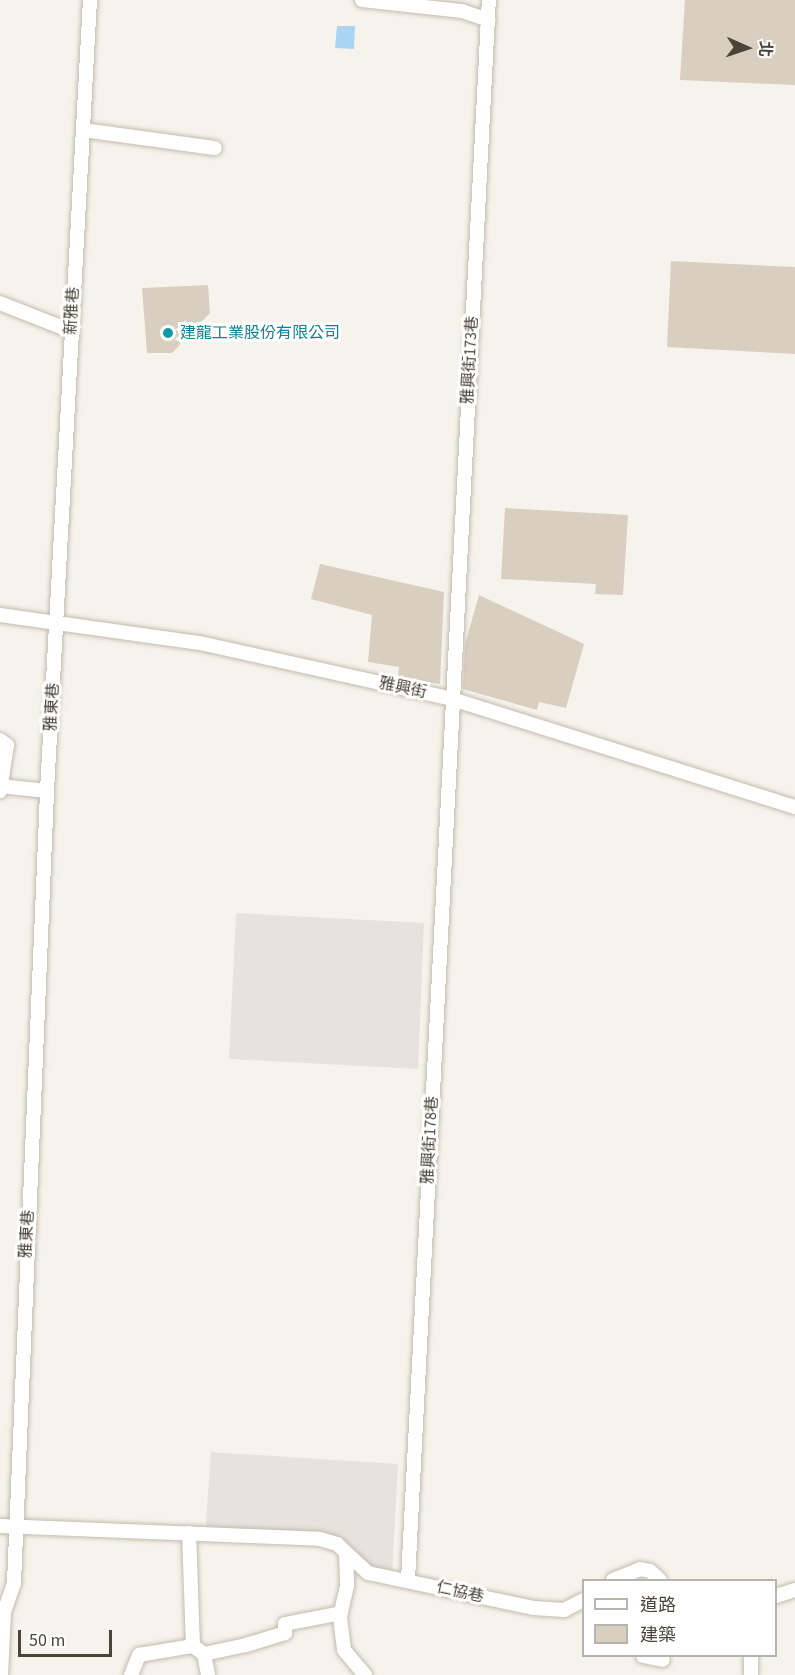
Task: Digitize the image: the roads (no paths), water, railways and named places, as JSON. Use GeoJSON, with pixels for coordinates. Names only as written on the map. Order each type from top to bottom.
{"type":"FeatureCollection","features":[{"type":"Feature","properties":{"kind":"street","name":"新雅巷"},"geometry":{"type":"LineString","coordinates":[[56,622],[90,0]]}},
{"type":"Feature","properties":{"kind":"street"},"geometry":{"type":"LineString","coordinates":[[362,0],[462,12],[488,20]]}},
{"type":"Feature","properties":{"kind":"street","name":"雅興街173巷"},"geometry":{"type":"LineString","coordinates":[[452,699],[489,0]]}},
{"type":"Feature","properties":{"kind":"street"},"geometry":{"type":"LineString","coordinates":[[82,130],[215,148]]}},
{"type":"Feature","properties":{"kind":"street"},"geometry":{"type":"LineString","coordinates":[[0,303],[71,331]]}},
{"type":"Feature","properties":{"kind":"street","name":"雅興街"},"geometry":{"type":"LineString","coordinates":[[0,615],[200,643],[452,699],[795,807]]}},
{"type":"Feature","properties":{"kind":"street","name":"雅東巷"},"geometry":{"type":"LineString","coordinates":[[1,1675],[4,1612],[14,1583],[7,1527],[56,622]]}},
{"type":"Feature","properties":{"kind":"street","name":"雅興街178巷"},"geometry":{"type":"LineString","coordinates":[[408,1580],[452,699]]}},
{"type":"Feature","properties":{"kind":"street"},"geometry":{"type":"LineString","coordinates":[[0,740],[7,745],[0,791]]}},
{"type":"Feature","properties":{"kind":"street"},"geometry":{"type":"LineString","coordinates":[[0,786],[47,791]]}},
{"type":"Feature","properties":{"kind":"street","name":"仁協巷"},"geometry":{"type":"LineString","coordinates":[[7,1527],[320,1539],[337,1544],[368,1573],[534,1608],[564,1610],[582,1603]]}},
{"type":"Feature","properties":{"kind":"street"},"geometry":{"type":"LineString","coordinates":[[189,1533],[198,1650],[208,1675]]}},
{"type":"Feature","properties":{"kind":"street"},"geometry":{"type":"LineString","coordinates":[[346,1553],[347,1586],[341,1612],[344,1650],[365,1675]]}},
{"type":"Feature","properties":{"kind":"street"},"geometry":{"type":"LineString","coordinates":[[618,1579],[640,1569],[650,1571],[658,1579]]}},
{"type":"Feature","properties":{"kind":"street"},"geometry":{"type":"LineString","coordinates":[[777,1596],[795,1590]]}},
{"type":"Feature","properties":{"kind":"street"},"geometry":{"type":"LineString","coordinates":[[131,1675],[139,1655],[198,1650],[285,1633],[285,1624],[341,1612]]}},
{"type":"Feature","properties":{"kind":"street"},"geometry":{"type":"LineString","coordinates":[[648,1657],[663,1660]]}},
{"type":"Feature","properties":{"kind":"street"},"geometry":{"type":"LineString","coordinates":[[751,1657],[751,1675]]}},
{"type":"Feature","properties":{"kind":"water"},"geometry":{"type":"Polygon","coordinates":[[[337,26],[355,26],[354,49],[335,48],[337,26]]]}},
{"type":"Feature","properties":{"kind":"place","name":"建龍工業股份有限公司"},"geometry":{"type":"Point","coordinates":[168,333]}}]}
